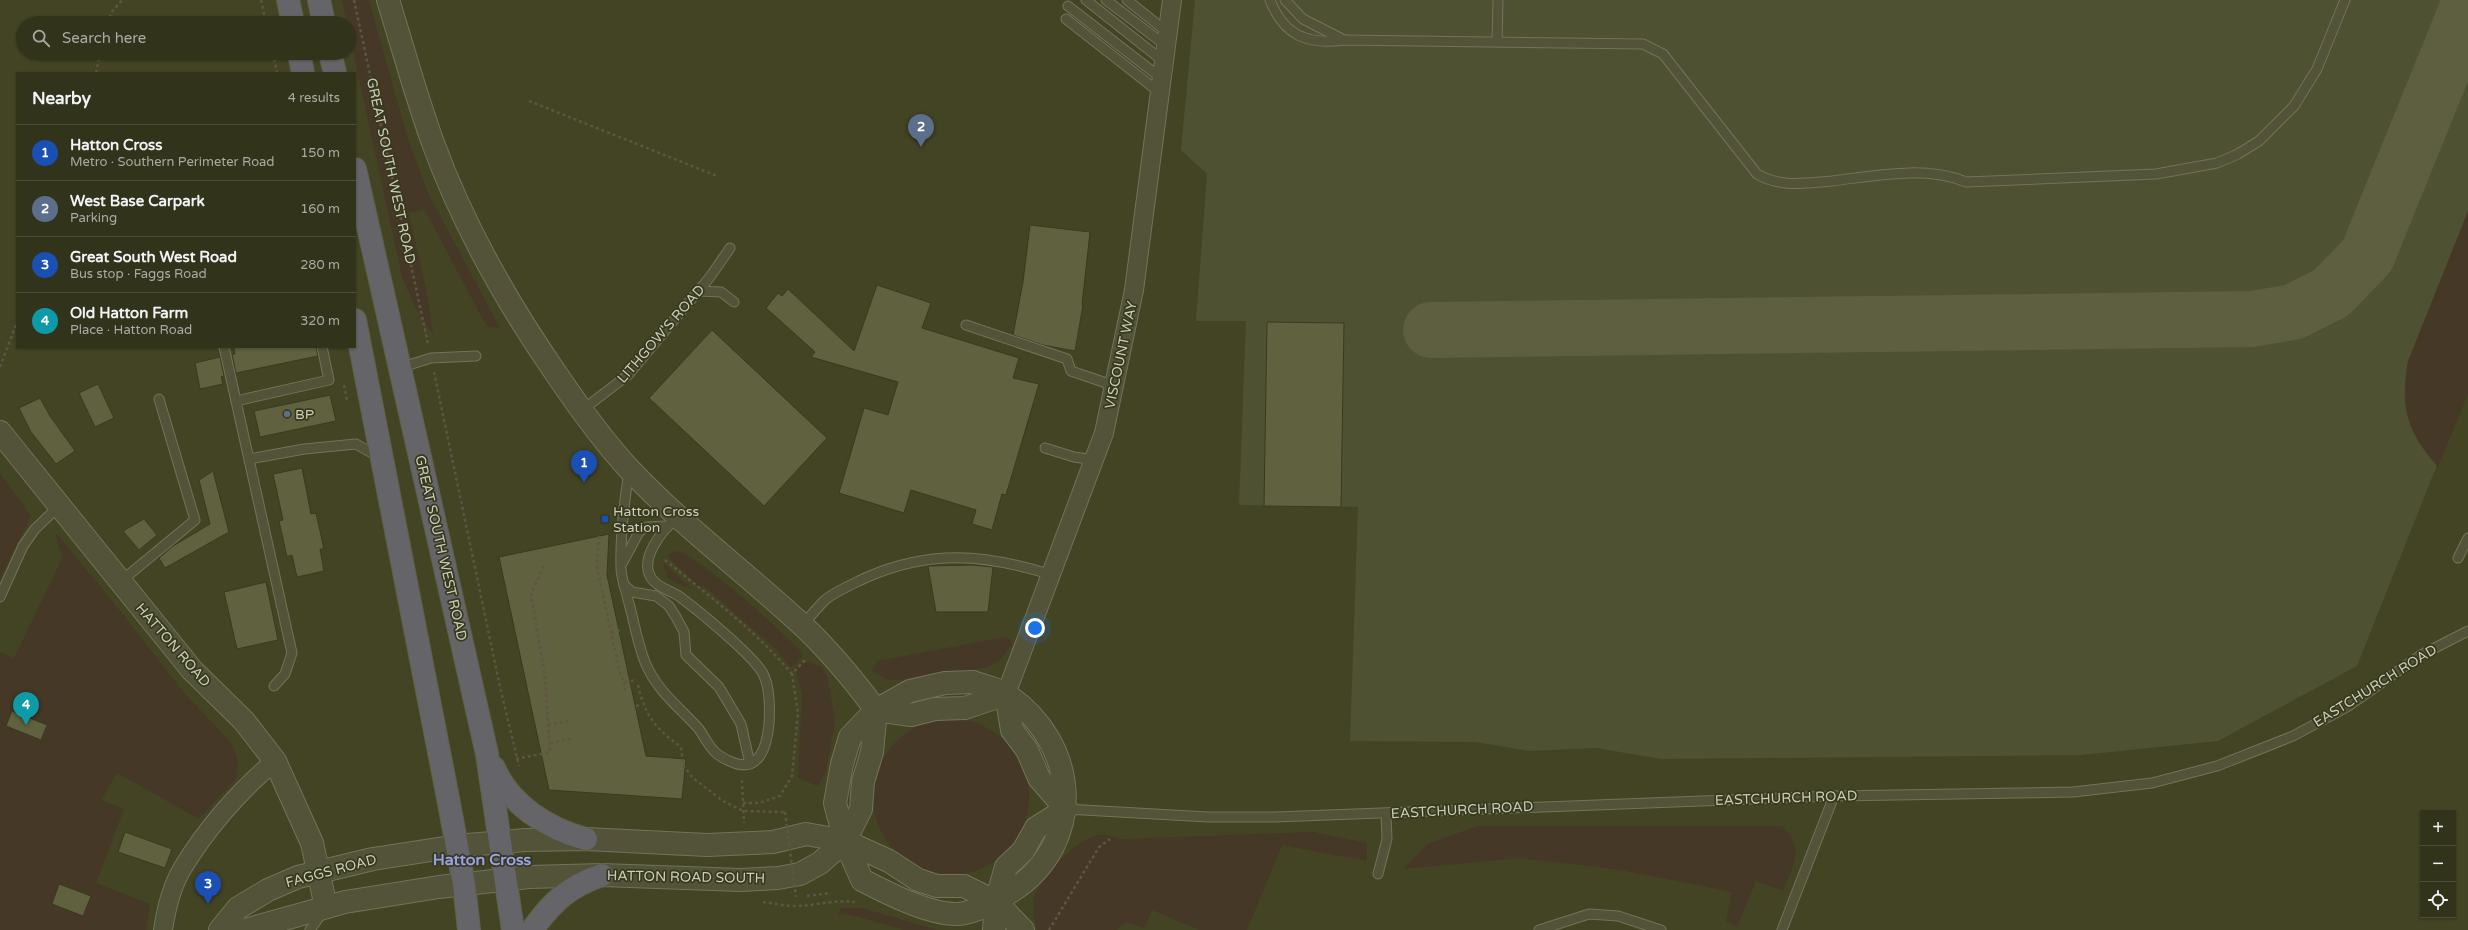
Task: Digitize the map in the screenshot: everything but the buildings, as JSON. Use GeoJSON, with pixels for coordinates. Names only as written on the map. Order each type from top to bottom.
{"type":"FeatureCollection","features":[{"type":"Feature","properties":{"kind":"highway"},"geometry":{"type":"LineString","coordinates":[[288,0],[291,16]]}},
{"type":"Feature","properties":{"kind":"highway"},"geometry":{"type":"LineString","coordinates":[[319,0],[322,16]]}},
{"type":"Feature","properties":{"kind":"highway"},"geometry":{"type":"LineString","coordinates":[[301,60],[304,72]]}},
{"type":"Feature","properties":{"kind":"highway"},"geometry":{"type":"LineString","coordinates":[[332,60],[335,72]]}},
{"type":"Feature","properties":{"kind":"highway","name":"GREAT SOUTH WEST ROAD"},"geometry":{"type":"LineString","coordinates":[[356,174],[488,754],[513,930]]}},
{"type":"Feature","properties":{"kind":"highway"},"geometry":{"type":"LineString","coordinates":[[356,325],[457,846],[464,884],[469,930]]}},
{"type":"Feature","properties":{"kind":"highway"},"geometry":{"type":"LineString","coordinates":[[488,754],[504,787],[522,805],[558,830],[586,839]]}},
{"type":"Feature","properties":{"kind":"highway"},"geometry":{"type":"LineString","coordinates":[[532,930],[546,911],[570,889],[602,875]]}},
{"type":"Feature","properties":{"kind":"street"},"geometry":{"type":"LineString","coordinates":[[388,0],[433,142],[452,189],[487,262],[509,300],[582,411],[672,522],[802,624],[851,676],[876,710],[911,715],[935,709],[964,708],[1006,694],[1035,718],[1054,750],[1064,775],[1066,809],[1036,828],[1023,851],[1006,867],[996,902],[994,930]]}},
{"type":"Feature","properties":{"kind":"street","name":"VISCOUNT WAY"},"geometry":{"type":"LineString","coordinates":[[1006,694],[1095,460],[1115,386],[1134,290],[1172,0]]}},
{"type":"Feature","properties":{"kind":"street","name":"HATTON ROAD"},"geometry":{"type":"LineString","coordinates":[[0,432],[192,670],[244,721],[275,761],[312,843],[320,872],[326,907]]}},
{"type":"Feature","properties":{"kind":"street","name":"HATTON ROAD SOUTH"},"geometry":{"type":"LineString","coordinates":[[326,907],[439,887],[529,877],[602,875],[740,880],[778,878],[800,874],[820,863],[845,840],[862,810],[863,782],[872,752],[876,710]]}},
{"type":"Feature","properties":{"kind":"street"},"geometry":{"type":"LineString","coordinates":[[163,930],[168,904],[182,869],[237,798],[275,761]]}},
{"type":"Feature","properties":{"kind":"street"},"geometry":{"type":"LineString","coordinates":[[501,841],[586,839],[707,845],[773,842],[806,834],[845,840],[889,861],[918,880],[937,886],[964,886],[996,902],[1023,930]]}},
{"type":"Feature","properties":{"kind":"street"},"geometry":{"type":"LineString","coordinates":[[845,840],[862,880],[890,894],[940,912],[957,914],[996,902]]}},
{"type":"Feature","properties":{"kind":"street","name":"FAGGS ROAD"},"geometry":{"type":"LineString","coordinates":[[220,930],[238,908],[268,890],[298,877],[373,858],[501,841]]}},
{"type":"Feature","properties":{"kind":"street"},"geometry":{"type":"LineString","coordinates":[[245,930],[326,907]]}},
{"type":"Feature","properties":{"kind":"lane"},"geometry":{"type":"LineString","coordinates":[[1086,0],[1163,62]]}},
{"type":"Feature","properties":{"kind":"lane"},"geometry":{"type":"LineString","coordinates":[[1106,0],[1163,62]]}},
{"type":"Feature","properties":{"kind":"lane"},"geometry":{"type":"LineString","coordinates":[[1126,0],[1163,62]]}},
{"type":"Feature","properties":{"kind":"lane"},"geometry":{"type":"LineString","coordinates":[[1270,0],[1281,22],[1305,39],[1315,42],[1344,40],[1643,44],[1663,54],[1757,174],[1769,181],[1792,184],[1900,174],[1949,175],[1966,182],[2156,174],[2216,163],[2238,154],[2259,142],[2294,106],[2317,69],[2345,0]]}},
{"type":"Feature","properties":{"kind":"lane"},"geometry":{"type":"LineString","coordinates":[[1285,0],[1303,19],[1344,40]]}},
{"type":"Feature","properties":{"kind":"lane"},"geometry":{"type":"LineString","coordinates":[[1497,42],[1498,0]]}},
{"type":"Feature","properties":{"kind":"lane"},"geometry":{"type":"LineString","coordinates":[[1068,6],[1163,62]]}},
{"type":"Feature","properties":{"kind":"lane"},"geometry":{"type":"LineString","coordinates":[[1066,19],[1163,62]]}},
{"type":"Feature","properties":{"kind":"lane","name":"LITHGOW'S ROAD"},"geometry":{"type":"LineString","coordinates":[[582,411],[628,375],[698,291],[730,248]]}},
{"type":"Feature","properties":{"kind":"lane"},"geometry":{"type":"LineString","coordinates":[[698,291],[721,292],[734,302]]}},
{"type":"Feature","properties":{"kind":"lane"},"geometry":{"type":"LineString","coordinates":[[966,325],[1068,359],[1071,371],[1115,386]]}},
{"type":"Feature","properties":{"kind":"lane"},"geometry":{"type":"LineString","coordinates":[[224,348],[292,653],[285,674],[274,686]]}},
{"type":"Feature","properties":{"kind":"lane"},"geometry":{"type":"LineString","coordinates":[[236,401],[329,380],[322,348]]}},
{"type":"Feature","properties":{"kind":"lane"},"geometry":{"type":"LineString","coordinates":[[399,368],[431,358],[476,356]]}},
{"type":"Feature","properties":{"kind":"lane"},"geometry":{"type":"LineString","coordinates":[[120,582],[195,520],[159,399]]}},
{"type":"Feature","properties":{"kind":"lane"},"geometry":{"type":"LineString","coordinates":[[249,459],[304,449],[356,444],[383,460]]}},
{"type":"Feature","properties":{"kind":"lane"},"geometry":{"type":"LineString","coordinates":[[1045,448],[1074,457],[1095,460]]}},
{"type":"Feature","properties":{"kind":"lane"},"geometry":{"type":"LineString","coordinates":[[629,470],[621,538],[620,569],[645,662],[654,680],[670,702],[699,729],[713,751],[726,760],[746,765],[757,761],[762,754],[769,724],[767,684],[763,672],[749,656],[681,597],[652,579],[648,570],[648,559],[652,550],[672,522]]}},
{"type":"Feature","properties":{"kind":"lane"},"geometry":{"type":"LineString","coordinates":[[0,597],[23,546],[35,529],[59,506]]}},
{"type":"Feature","properties":{"kind":"lane"},"geometry":{"type":"LineString","coordinates":[[620,569],[627,552],[639,532],[646,527],[672,522]]}},
{"type":"Feature","properties":{"kind":"lane"},"geometry":{"type":"LineString","coordinates":[[2458,558],[2468,538]]}},
{"type":"Feature","properties":{"kind":"lane"},"geometry":{"type":"LineString","coordinates":[[802,624],[826,600],[860,581],[892,566],[927,558],[955,556],[992,560],[1052,575]]}},
{"type":"Feature","properties":{"kind":"lane"},"geometry":{"type":"LineString","coordinates":[[624,585],[632,592],[656,596],[669,606],[682,626],[686,655],[719,687],[741,724],[746,765]]}},
{"type":"Feature","properties":{"kind":"lane","name":"EASTCHURCH ROAD"},"geometry":{"type":"LineString","coordinates":[[1066,809],[1208,817],[1386,814],[1834,796],[2073,792],[2152,783],[2217,766],[2293,736],[2347,707],[2421,655],[2468,631]]}},
{"type":"Feature","properties":{"kind":"lane"},"geometry":{"type":"LineString","coordinates":[[1782,930],[1834,796]]}},
{"type":"Feature","properties":{"kind":"lane"},"geometry":{"type":"LineString","coordinates":[[1378,874],[1386,840],[1386,814]]}},
{"type":"Feature","properties":{"kind":"lane"},"geometry":{"type":"LineString","coordinates":[[310,930],[326,907]]}},
{"type":"Feature","properties":{"kind":"lane"},"geometry":{"type":"LineString","coordinates":[[1540,930],[1589,914],[1618,916],[1662,930]]}},
{"type":"Feature","properties":{"kind":"path"},"geometry":{"type":"LineString","coordinates":[[110,16],[122,0]]}},
{"type":"Feature","properties":{"kind":"path"},"geometry":{"type":"LineString","coordinates":[[261,0],[264,16]]}},
{"type":"Feature","properties":{"kind":"path","name":"GREAT SOUTH WEST ROAD"},"geometry":{"type":"LineString","coordinates":[[354,0],[427,342]]}},
{"type":"Feature","properties":{"kind":"path"},"geometry":{"type":"LineString","coordinates":[[96,72],[99,60]]}},
{"type":"Feature","properties":{"kind":"path"},"geometry":{"type":"LineString","coordinates":[[274,60],[277,72]]}},
{"type":"Feature","properties":{"kind":"path"},"geometry":{"type":"LineString","coordinates":[[529,101],[717,176]]}},
{"type":"Feature","properties":{"kind":"path"},"geometry":{"type":"LineString","coordinates":[[0,367],[16,325]]}},
{"type":"Feature","properties":{"kind":"path","name":"GREAT SOUTH WEST ROAD"},"geometry":{"type":"LineString","coordinates":[[435,377],[516,759],[550,752],[550,743]]}},
{"type":"Feature","properties":{"kind":"path"},"geometry":{"type":"LineString","coordinates":[[652,550],[739,620],[792,674],[798,713],[792,776],[780,796],[759,803],[743,803]]}},
{"type":"Feature","properties":{"kind":"path"},"geometry":{"type":"LineString","coordinates":[[545,563],[531,594],[545,677],[550,743],[572,739]]}},
{"type":"Feature","properties":{"kind":"path"},"geometry":{"type":"LineString","coordinates":[[792,674],[821,644]]}},
{"type":"Feature","properties":{"kind":"path"},"geometry":{"type":"LineString","coordinates":[[624,682],[625,690]]}},
{"type":"Feature","properties":{"kind":"path"},"geometry":{"type":"LineString","coordinates":[[636,706],[642,705]]}},
{"type":"Feature","properties":{"kind":"path"},"geometry":{"type":"LineString","coordinates":[[548,725],[568,721]]}},
{"type":"Feature","properties":{"kind":"path"},"geometry":{"type":"LineString","coordinates":[[746,765],[743,811],[785,812],[796,897],[830,893]]}},
{"type":"Feature","properties":{"kind":"path"},"geometry":{"type":"LineString","coordinates":[[1050,929],[1099,847],[1110,838]]}},
{"type":"Feature","properties":{"kind":"path"},"geometry":{"type":"LineString","coordinates":[[755,901],[790,906],[814,905],[837,900],[861,902]]}},
{"type":"Feature","properties":{"kind":"shaded area"},"geometry":{"type":"Polygon","coordinates":[[[342,0],[369,0],[407,136],[428,193],[500,328],[488,327],[425,210],[409,213],[427,294],[433,335],[416,309],[402,277],[355,60],[356,16],[345,16],[342,0]]]}},
{"type":"Feature","properties":{"kind":"shaded area"},"geometry":{"type":"Polygon","coordinates":[[[1195,0],[2468,0],[2468,387],[2357,666],[2218,741],[2082,755],[1661,759],[1596,748],[1529,751],[1476,742],[1350,741],[1358,507],[1239,505],[1246,321],[1196,321],[1207,174],[1181,150],[1195,0]]]}},
{"type":"Feature","properties":{"kind":"shaded area"},"geometry":{"type":"Polygon","coordinates":[[[2468,211],[2468,394],[2438,467],[2427,454],[2412,430],[2406,405],[2406,377],[2408,361],[2468,211]]]}},
{"type":"Feature","properties":{"kind":"shaded area"},"geometry":{"type":"Polygon","coordinates":[[[0,473],[31,516],[0,579],[0,473]]]}},
{"type":"Feature","properties":{"kind":"shaded area"},"geometry":{"type":"Polygon","coordinates":[[[56,533],[106,593],[185,694],[229,740],[234,749],[238,762],[236,779],[199,819],[117,773],[101,800],[124,809],[96,883],[150,904],[146,930],[0,930],[0,652],[14,658],[63,557],[57,542],[56,533]]]}},
{"type":"Feature","properties":{"kind":"shaded area"},"geometry":{"type":"Polygon","coordinates":[[[676,551],[702,566],[742,597],[762,614],[804,655],[791,668],[780,653],[703,585],[700,588],[667,556],[676,551]]]}},
{"type":"Feature","properties":{"kind":"shaded area"},"geometry":{"type":"Polygon","coordinates":[[[663,563],[692,589],[668,579],[663,563]]]}},
{"type":"Feature","properties":{"kind":"shaded area"},"geometry":{"type":"Polygon","coordinates":[[[1005,637],[1012,641],[1012,644],[1000,660],[985,668],[899,680],[888,680],[872,671],[877,661],[1005,637]]]}},
{"type":"Feature","properties":{"kind":"shaded area"},"geometry":{"type":"Polygon","coordinates":[[[810,661],[822,668],[827,676],[835,721],[826,771],[818,786],[798,778],[802,693],[795,668],[810,661]]]}},
{"type":"Feature","properties":{"kind":"shaded area"},"geometry":{"type":"Polygon","coordinates":[[[943,719],[959,719],[974,722],[988,728],[1001,736],[1012,747],[1026,774],[1029,797],[1028,812],[1020,834],[1012,847],[1001,858],[974,872],[959,875],[943,875],[928,872],[914,866],[901,858],[890,847],[876,820],[873,805],[873,789],[876,774],[882,760],[890,747],[901,736],[928,722],[943,719]]]}},
{"type":"Feature","properties":{"kind":"shaded area"},"geometry":{"type":"Polygon","coordinates":[[[1477,826],[1782,826],[1794,842],[1796,850],[1793,865],[1783,891],[1756,881],[1737,927],[1726,921],[1732,892],[1621,870],[1520,858],[1403,869],[1428,844],[1477,826]]]}},
{"type":"Feature","properties":{"kind":"shaded area"},"geometry":{"type":"Polygon","coordinates":[[[1313,832],[1367,843],[1367,861],[1282,845],[1247,930],[1199,930],[1152,910],[1144,928],[1126,922],[1117,930],[1037,930],[1034,917],[1034,904],[1035,896],[1039,888],[1062,859],[1081,843],[1091,837],[1102,835],[1121,839],[1313,832]]]}},
{"type":"Feature","properties":{"kind":"shaded area"},"geometry":{"type":"Polygon","coordinates":[[[841,908],[862,908],[937,930],[904,930],[852,915],[838,914],[841,908]]]}},
{"type":"Feature","properties":{"kind":"taxiway"},"geometry":{"type":"LineString","coordinates":[[1431,330],[2252,319],[2293,312],[2331,293],[2367,256],[2468,7]]}},
{"type":"Feature","properties":{"kind":"place","name":"West Base Carpark"},"geometry":{"type":"Point","coordinates":[921,147]}},
{"type":"Feature","properties":{"kind":"place","name":"BP"},"geometry":{"type":"Point","coordinates":[287,414]}},
{"type":"Feature","properties":{"kind":"place","name":"Hatton Cross"},"geometry":{"type":"Point","coordinates":[584,483]}},
{"type":"Feature","properties":{"kind":"place","name":"Hatton Cross Station"},"geometry":{"type":"Point","coordinates":[605,519]}},
{"type":"Feature","properties":{"kind":"place","name":"Old Hatton Farm"},"geometry":{"type":"Point","coordinates":[26,725]}},
{"type":"Feature","properties":{"kind":"place","name":"Great South West Road"},"geometry":{"type":"Point","coordinates":[208,904]}},
{"type":"Feature","properties":{"kind":"district","name":"Hatton Cross"},"geometry":{"type":"Point","coordinates":[482,860]}}]}
